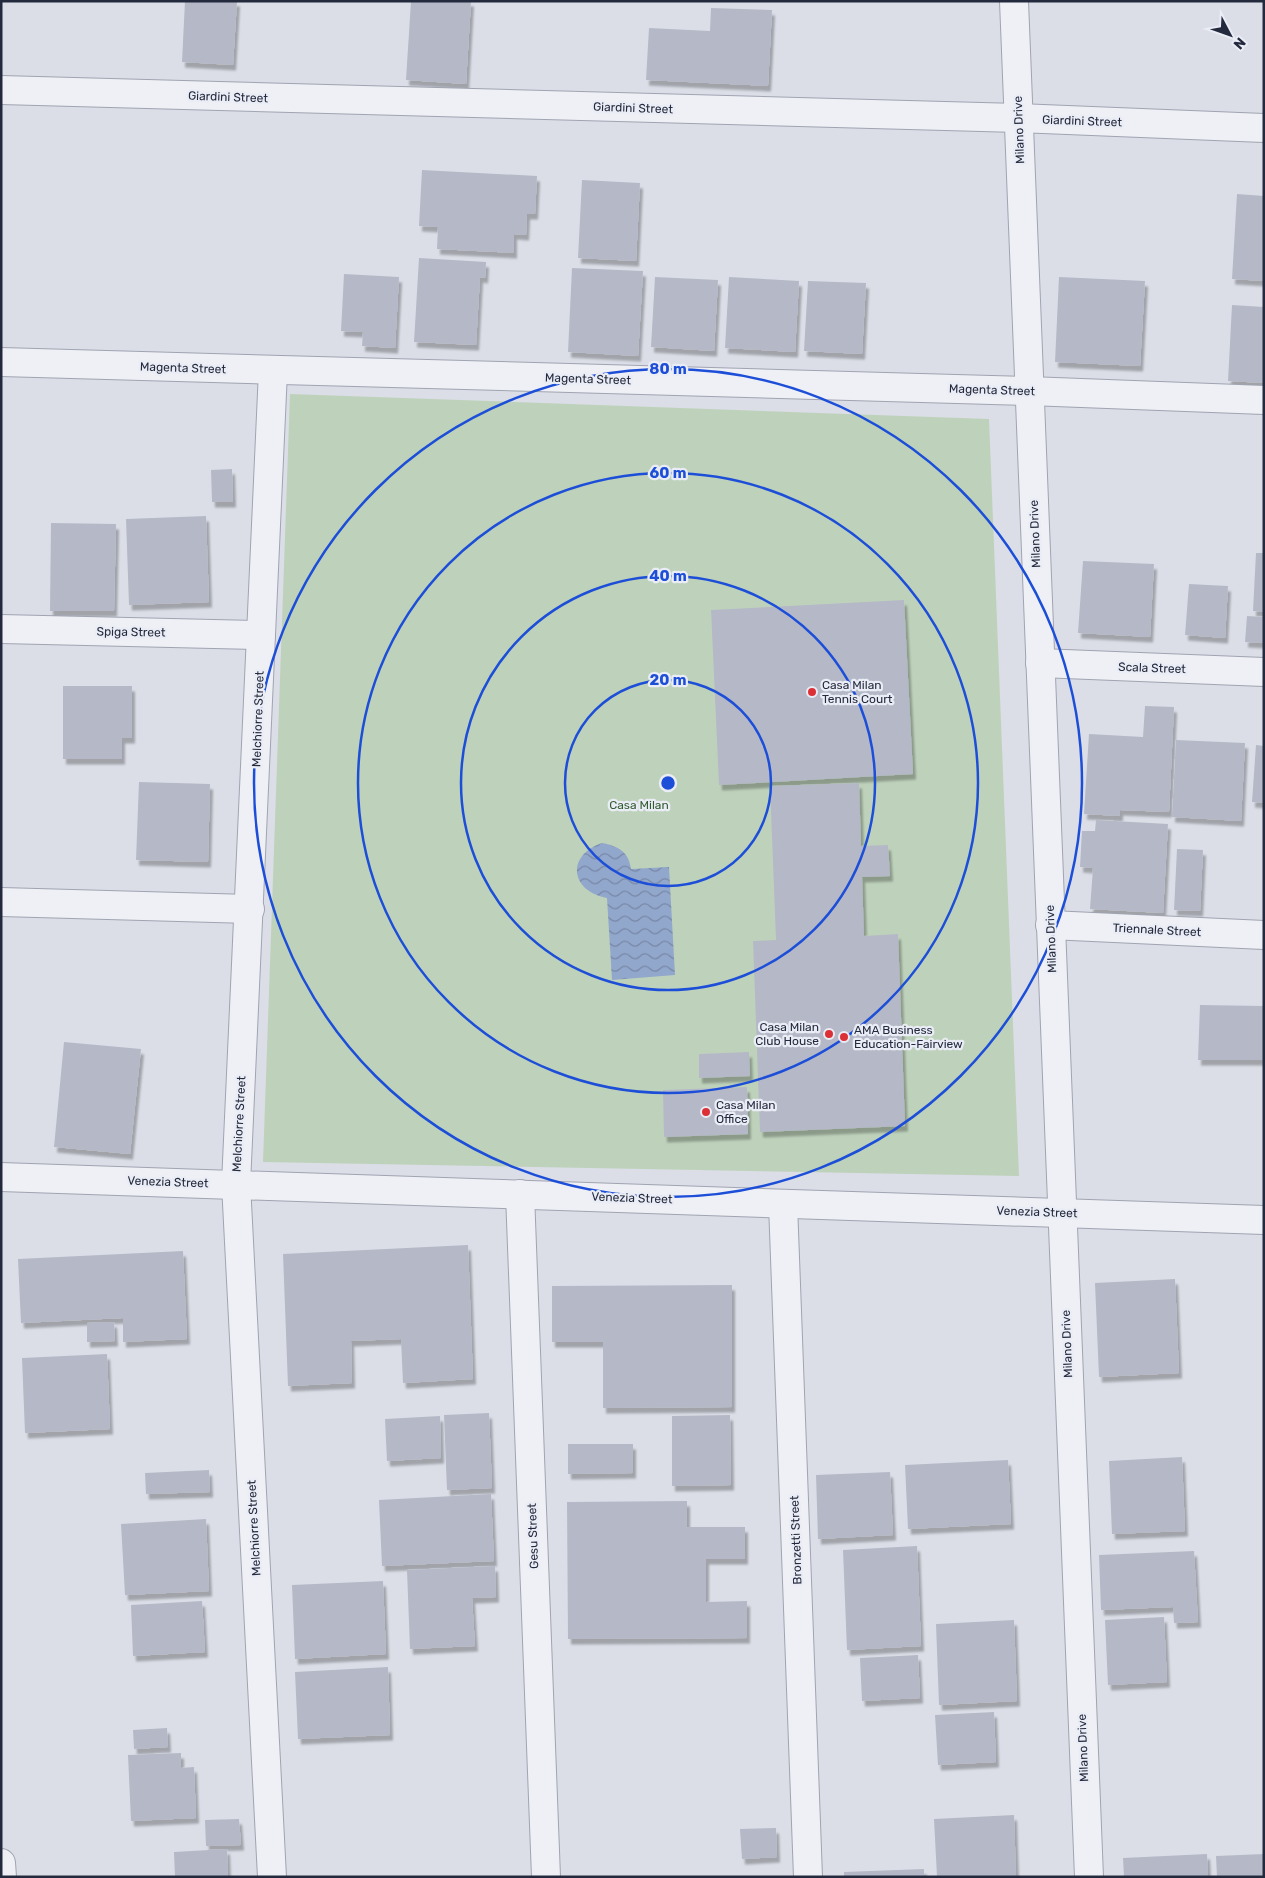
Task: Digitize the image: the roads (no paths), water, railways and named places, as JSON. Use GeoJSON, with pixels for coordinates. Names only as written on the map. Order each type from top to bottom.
{"type":"FeatureCollection","features":[{"type":"Feature","properties":{"kind":"street","name":"Milano Drive"},"geometry":{"type":"LineString","coordinates":[[1014,1],[1088,1877]]}},
{"type":"Feature","properties":{"kind":"street","name":"Giardini Street"},"geometry":{"type":"LineString","coordinates":[[1,90],[1018,118],[1264,128]]}},
{"type":"Feature","properties":{"kind":"street","name":"Magenta Street"},"geometry":{"type":"LineString","coordinates":[[1,362],[1029,391],[1264,400]]}},
{"type":"Feature","properties":{"kind":"street","name":"Melchiorre Street"},"geometry":{"type":"LineString","coordinates":[[272,1877],[236,1184],[274,371]]}},
{"type":"Feature","properties":{"kind":"street","name":"Spiga Street"},"geometry":{"type":"LineString","coordinates":[[1,630],[261,635]]}},
{"type":"Feature","properties":{"kind":"street","name":"Scala Street"},"geometry":{"type":"LineString","coordinates":[[1040,663],[1264,672]]}},
{"type":"Feature","properties":{"kind":"street"},"geometry":{"type":"LineString","coordinates":[[1,902],[250,908]]}},
{"type":"Feature","properties":{"kind":"street","name":"Triennale Street"},"geometry":{"type":"LineString","coordinates":[[1050,925],[1264,935]]}},
{"type":"Feature","properties":{"kind":"street","name":"Venezia Street"},"geometry":{"type":"LineString","coordinates":[[1,1177],[1264,1220]]}},
{"type":"Feature","properties":{"kind":"street","name":"Gesu Street"},"geometry":{"type":"LineString","coordinates":[[520,1194],[546,1877]]}},
{"type":"Feature","properties":{"kind":"street","name":"Bronzetti Street"},"geometry":{"type":"LineString","coordinates":[[783,1204],[808,1877]]}},
{"type":"Feature","properties":{"kind":"street"},"geometry":{"type":"LineString","coordinates":[[1,1863],[2,1877]]}},
{"type":"Feature","properties":{"kind":"water"},"geometry":{"type":"Polygon","coordinates":[[[602,843],[622,851],[628,858],[631,869],[669,867],[675,975],[612,980],[607,898],[595,894],[586,888],[580,881],[577,872],[582,856],[590,849],[602,843]]]}},
{"type":"Feature","properties":{"kind":"place","name":"Casa Milan Tennis Court"},"geometry":{"type":"Point","coordinates":[812,692]}},
{"type":"Feature","properties":{"kind":"place","name":"Casa Milan Club House"},"geometry":{"type":"Point","coordinates":[829,1034]}},
{"type":"Feature","properties":{"kind":"place","name":"AMA Business Education-Fairview"},"geometry":{"type":"Point","coordinates":[844,1037]}},
{"type":"Feature","properties":{"kind":"place","name":"Casa Milan Office"},"geometry":{"type":"Point","coordinates":[706,1112]}},
{"type":"Feature","properties":{"kind":"park label","name":"Casa Milan"},"geometry":{"type":"Point","coordinates":[639,805]}}]}
